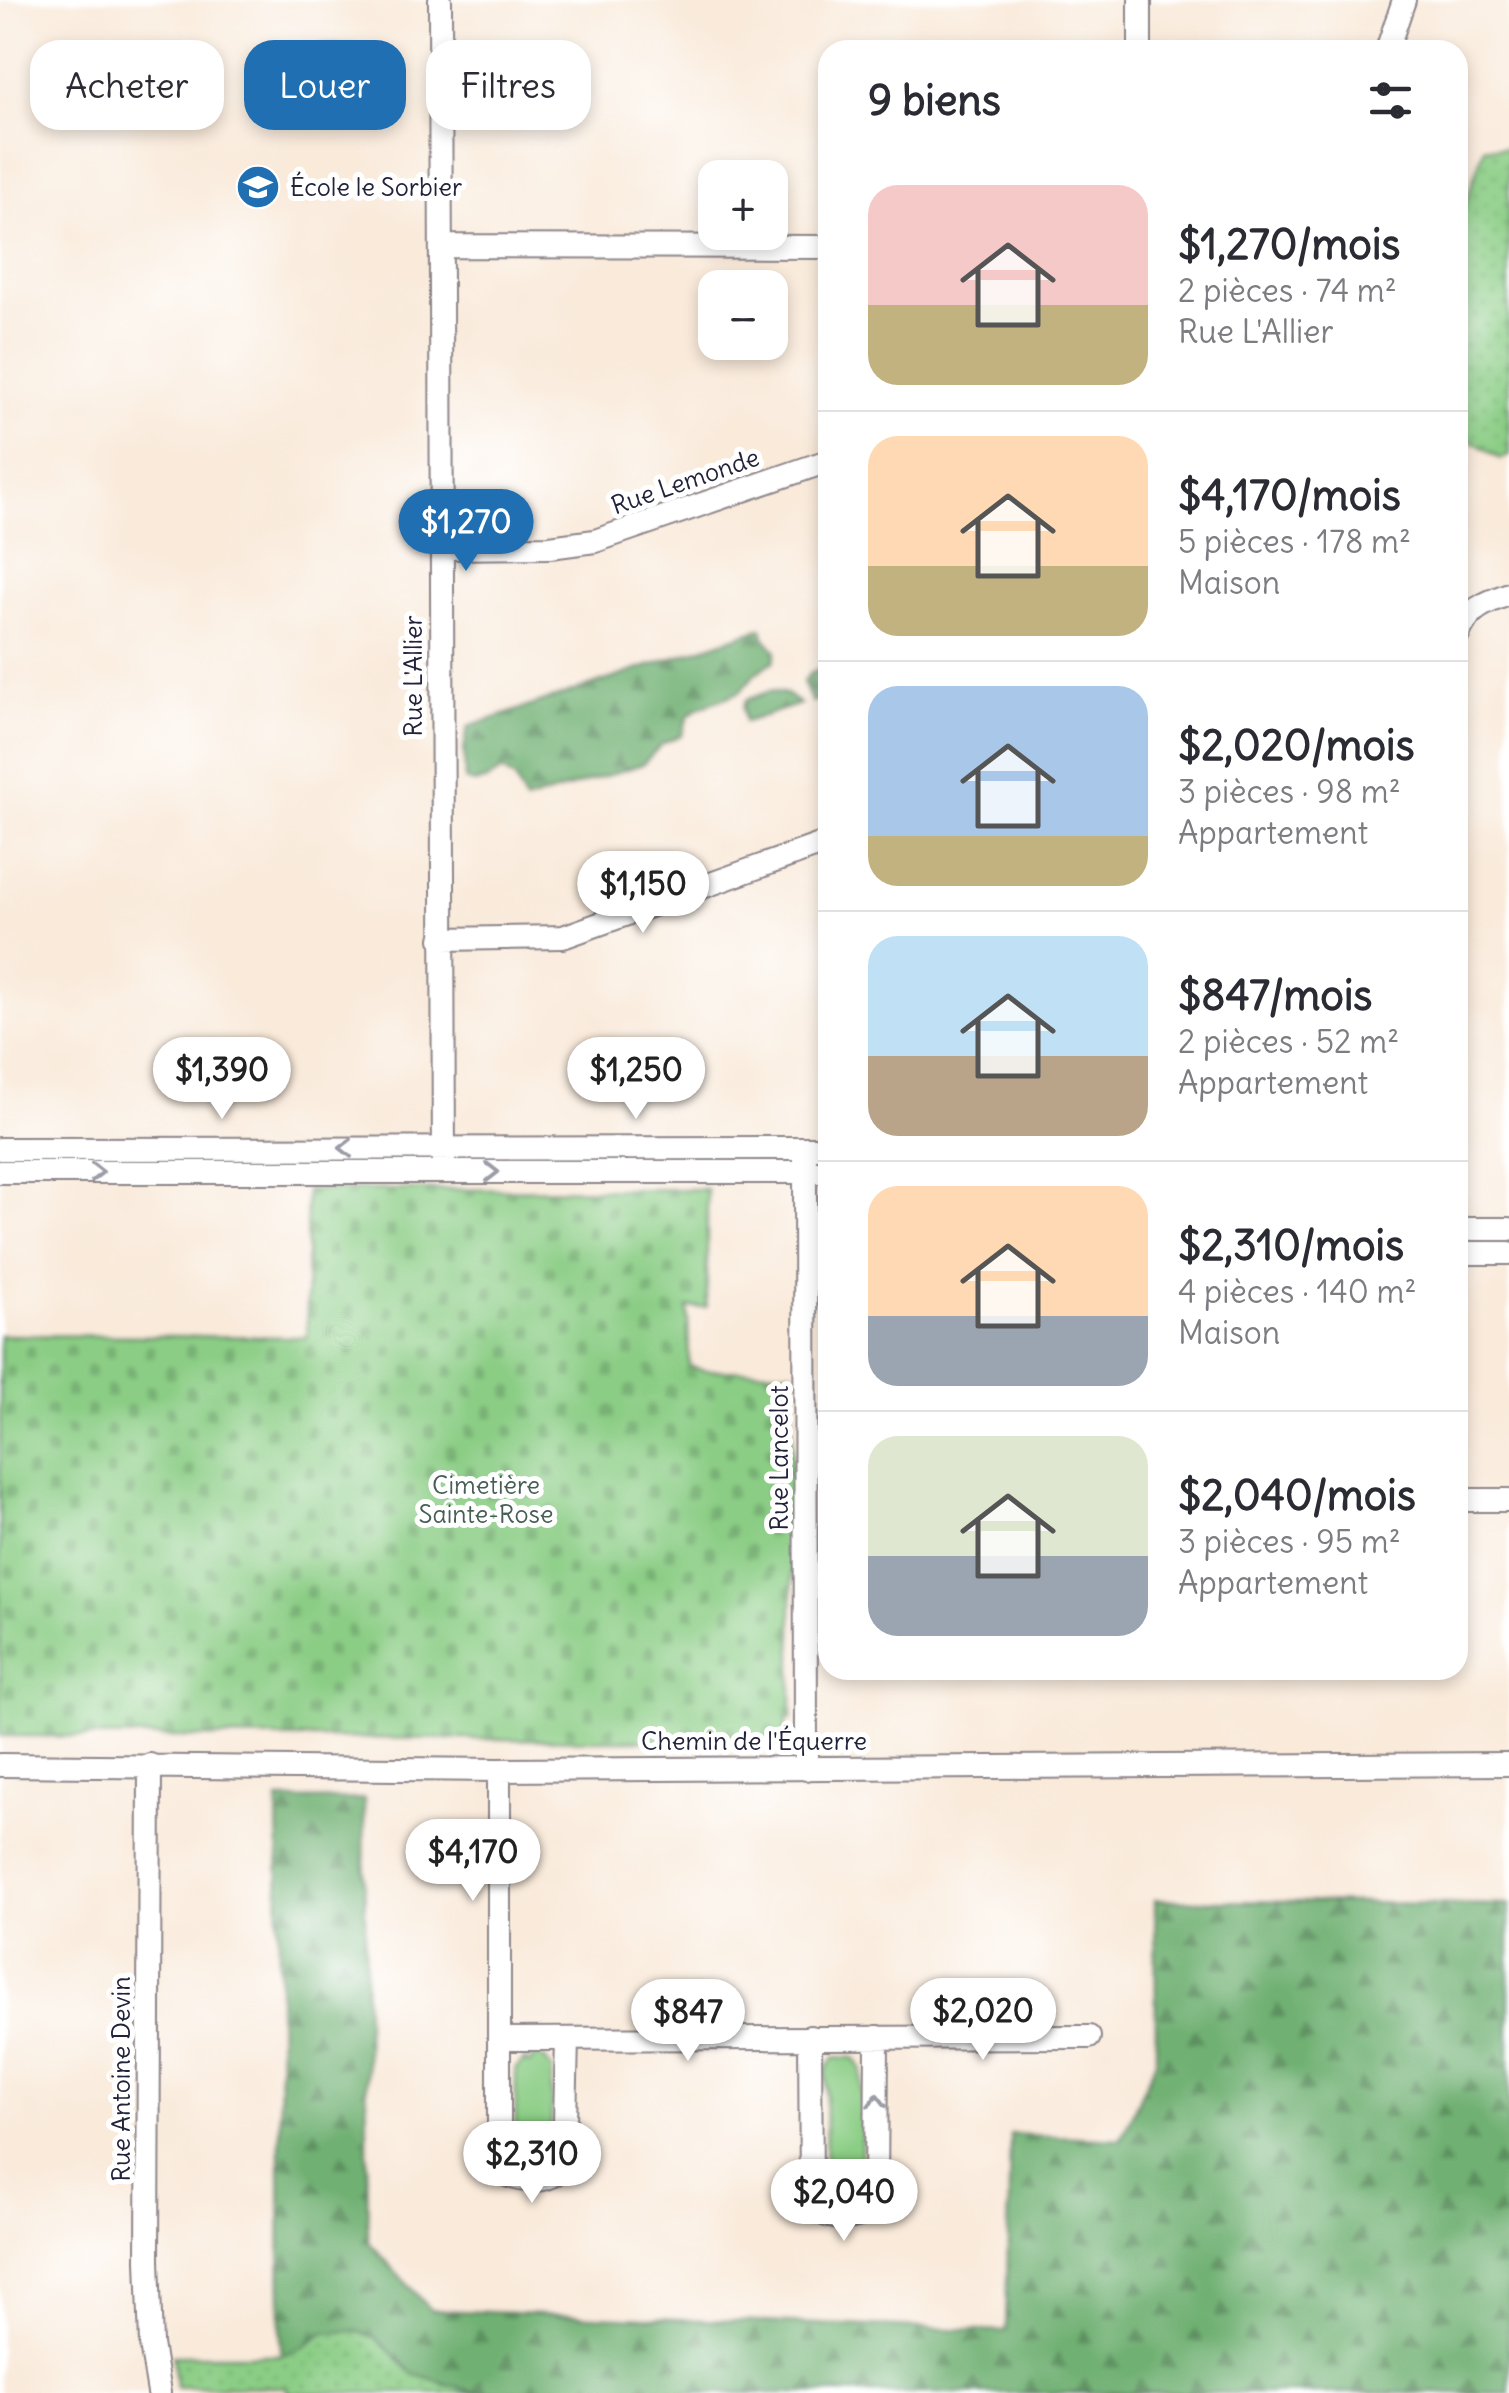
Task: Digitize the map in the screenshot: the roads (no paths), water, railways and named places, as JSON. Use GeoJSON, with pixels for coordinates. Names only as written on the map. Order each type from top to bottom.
{"type":"FeatureCollection","features":[{"type":"Feature","properties":{"kind":"street","name":"Rue L'Allier"},"geometry":{"type":"LineString","coordinates":[[440,0],[444,1172]]}},
{"type":"Feature","properties":{"kind":"street"},"geometry":{"type":"LineString","coordinates":[[1140,0],[1140,40]]}},
{"type":"Feature","properties":{"kind":"street"},"geometry":{"type":"LineString","coordinates":[[1390,40],[1404,0]]}},
{"type":"Feature","properties":{"kind":"street"},"geometry":{"type":"LineString","coordinates":[[441,246],[818,247]]}},
{"type":"Feature","properties":{"kind":"street","name":"Rue Lemonde"},"geometry":{"type":"LineString","coordinates":[[440,548],[579,545],[818,464]]}},
{"type":"Feature","properties":{"kind":"street"},"geometry":{"type":"LineString","coordinates":[[1468,615],[1509,594]]}},
{"type":"Feature","properties":{"kind":"street"},"geometry":{"type":"LineString","coordinates":[[442,939],[534,939],[572,934],[818,846]]}},
{"type":"Feature","properties":{"kind":"street"},"geometry":{"type":"LineString","coordinates":[[0,1149],[816,1148]]}},
{"type":"Feature","properties":{"kind":"street","name":"Rue Lancelot"},"geometry":{"type":"LineString","coordinates":[[806,1769],[816,1148]]}},
{"type":"Feature","properties":{"kind":"street"},"geometry":{"type":"LineString","coordinates":[[0,1172],[817,1172]]}},
{"type":"Feature","properties":{"kind":"street"},"geometry":{"type":"LineString","coordinates":[[1468,1229],[1509,1229]]}},
{"type":"Feature","properties":{"kind":"street"},"geometry":{"type":"LineString","coordinates":[[1468,1253],[1509,1252]]}},
{"type":"Feature","properties":{"kind":"street"},"geometry":{"type":"LineString","coordinates":[[1468,1500],[1509,1500]]}},
{"type":"Feature","properties":{"kind":"street","name":"Chemin de l'Équerre"},"geometry":{"type":"LineString","coordinates":[[0,1764],[500,1770],[1509,1764]]}},
{"type":"Feature","properties":{"kind":"street","name":"Rue Antoine Devin"},"geometry":{"type":"LineString","coordinates":[[150,1765],[148,2260],[158,2393]]}},
{"type":"Feature","properties":{"kind":"street"},"geometry":{"type":"LineString","coordinates":[[500,1770],[499,2159],[509,2176],[532,2180],[555,2176],[564,2164],[567,2039]]}},
{"type":"Feature","properties":{"kind":"street"},"geometry":{"type":"LineString","coordinates":[[810,2038],[810,2196],[820,2213],[843,2218],[866,2213],[876,2202],[877,2037]]}},
{"type":"Feature","properties":{"kind":"street"},"geometry":{"type":"LineString","coordinates":[[498,2038],[1089,2037]]}},
{"type":"Feature","properties":{"kind":"place","name":"École le Sorbier"},"geometry":{"type":"Point","coordinates":[258,187]}},
{"type":"Feature","properties":{"kind":"park label","name":"Cimetière Sainte-Rose"},"geometry":{"type":"Point","coordinates":[486,1500]}}]}
